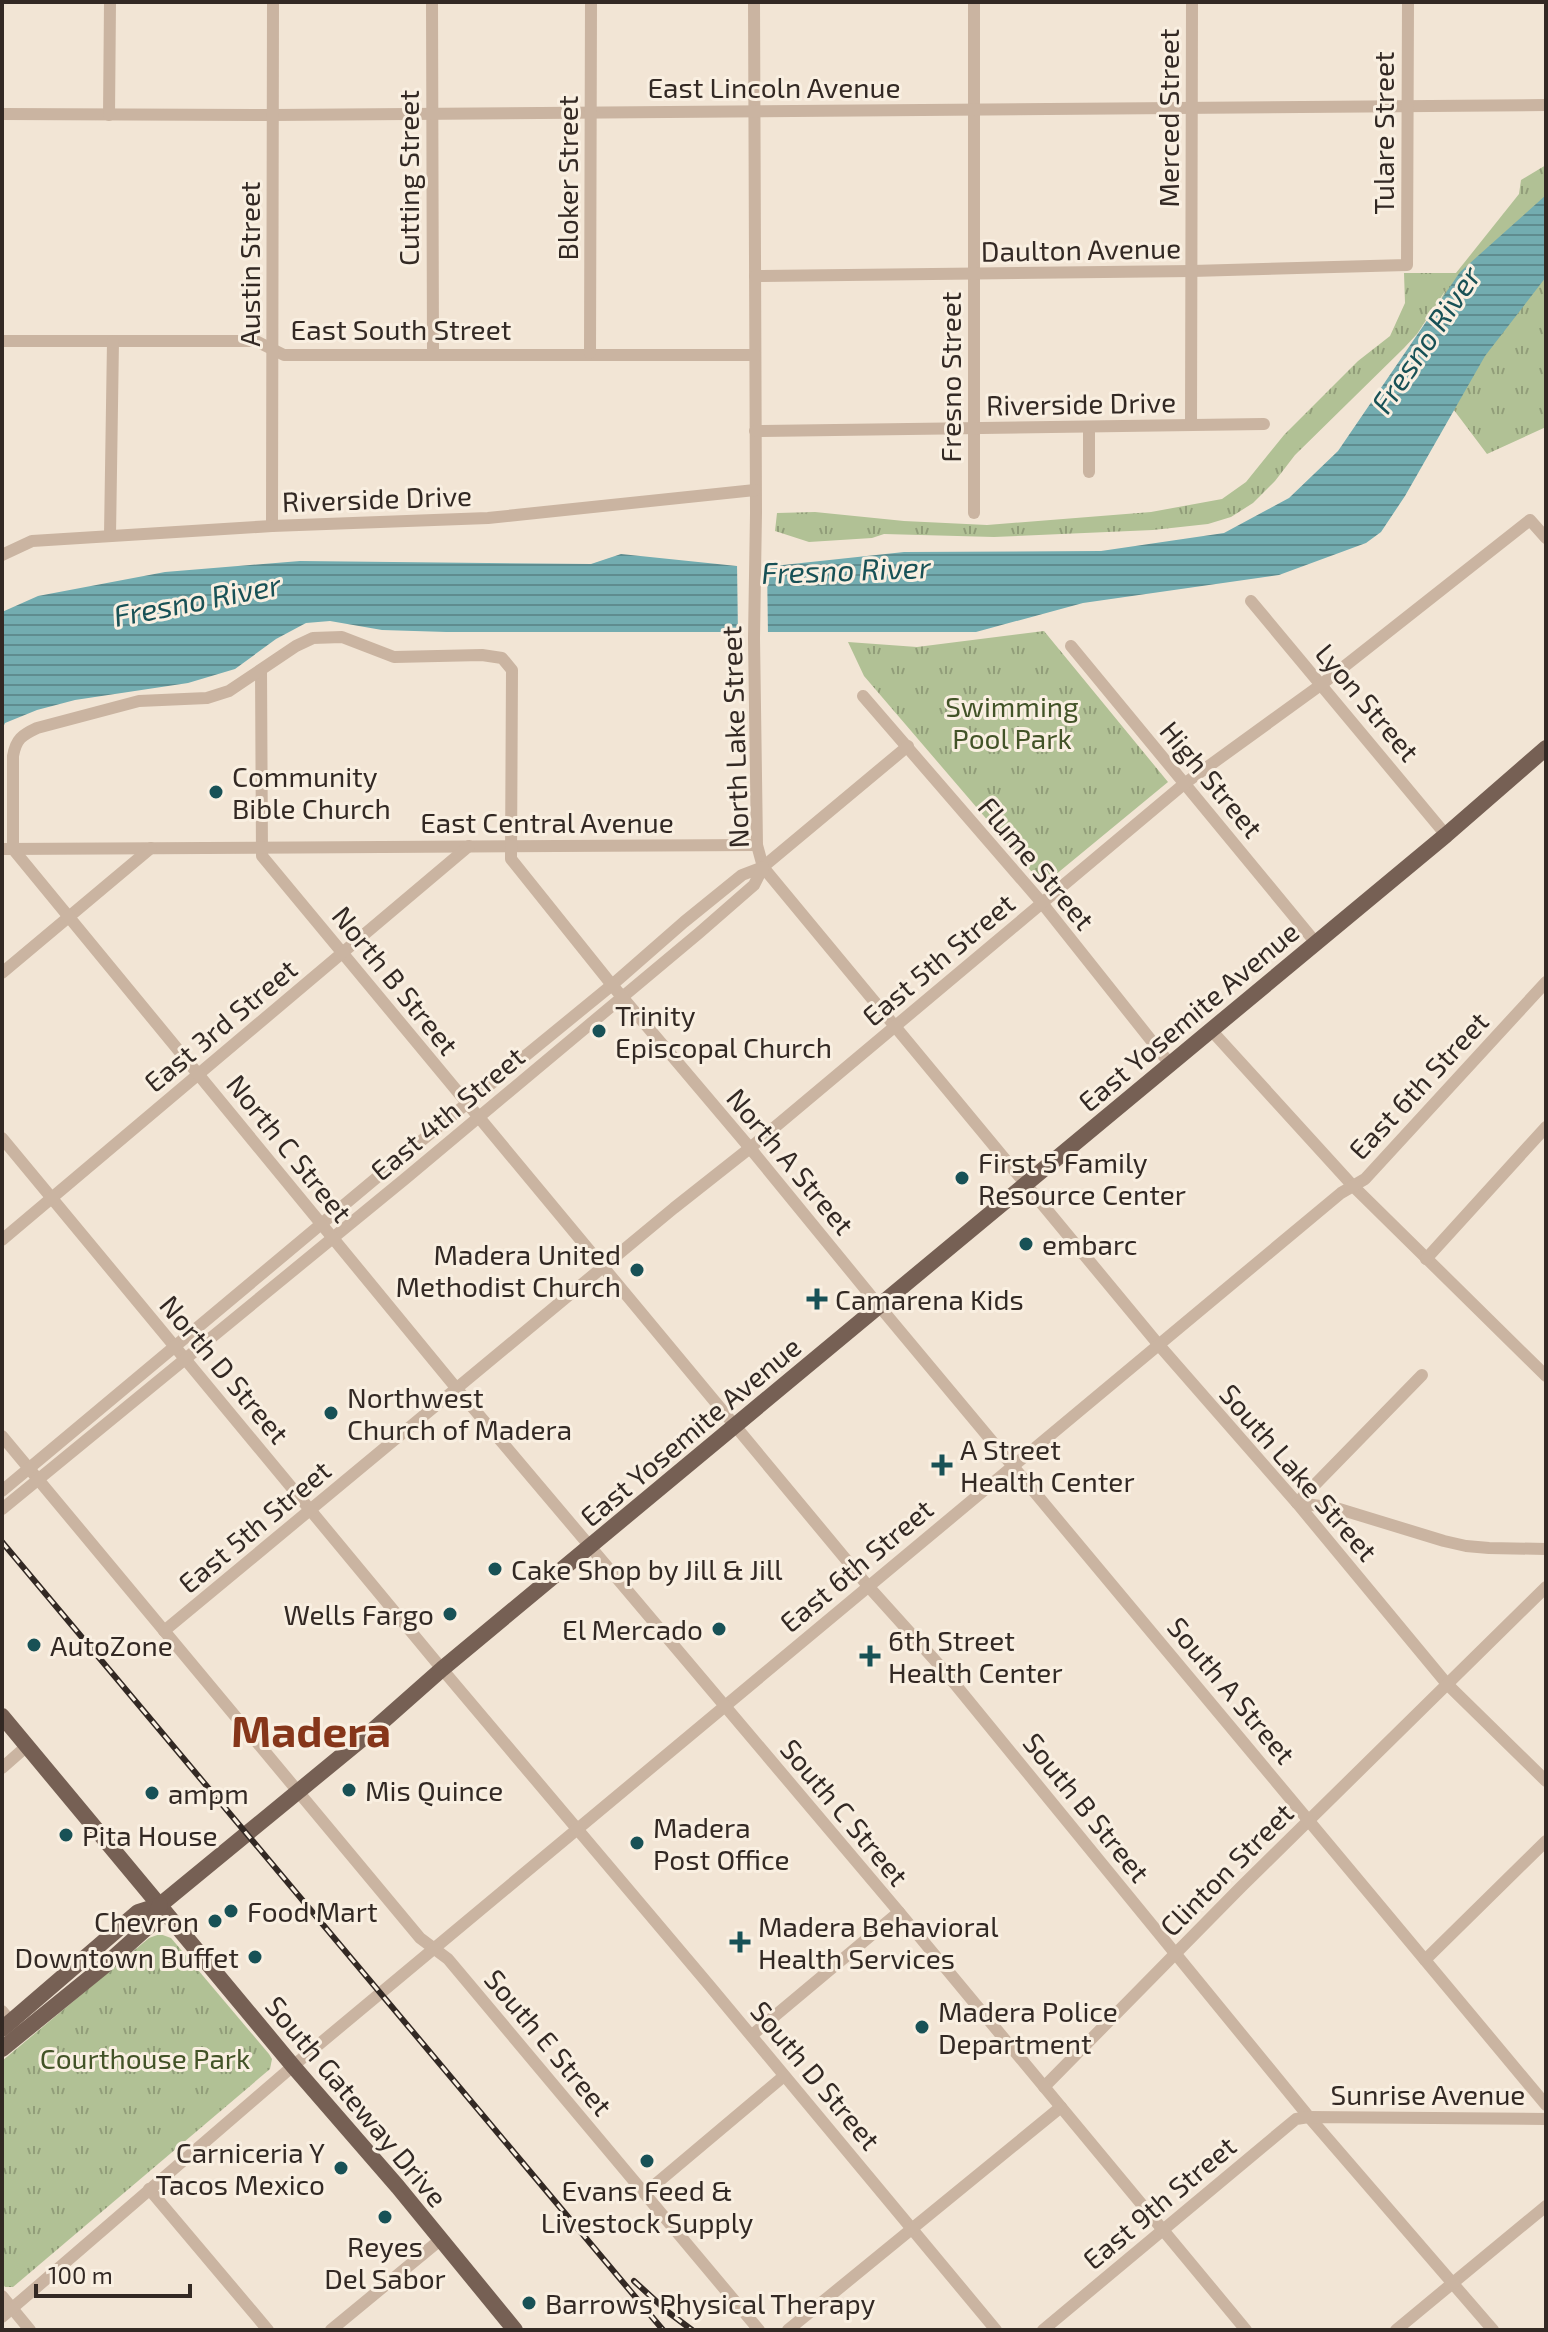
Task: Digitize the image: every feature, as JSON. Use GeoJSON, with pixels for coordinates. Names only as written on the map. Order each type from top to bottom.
{"type":"FeatureCollection","features":[{"type":"Feature","properties":{"kind":"main road","name":"East Yosemite Avenue"},"geometry":{"type":"LineString","coordinates":[[2,2049],[9,2024],[138,1912],[160,1905],[373,1730],[442,1669],[1446,835],[1546,748]]}},
{"type":"Feature","properties":{"kind":"main road","name":"South Gateway Drive"},"geometry":{"type":"LineString","coordinates":[[2,1716],[515,2330]]}},
{"type":"Feature","properties":{"kind":"street"},"geometry":{"type":"LineString","coordinates":[[109,115],[110,2]]}},
{"type":"Feature","properties":{"kind":"street","name":"Austin Street"},"geometry":{"type":"LineString","coordinates":[[272,526],[273,2]]}},
{"type":"Feature","properties":{"kind":"street","name":"Cutting Street"},"geometry":{"type":"LineString","coordinates":[[432,2],[433,353]]}},
{"type":"Feature","properties":{"kind":"street","name":"Bloker Street"},"geometry":{"type":"LineString","coordinates":[[590,353],[591,2]]}},
{"type":"Feature","properties":{"kind":"street","name":"North Lake Street"},"geometry":{"type":"LineString","coordinates":[[754,2],[757,845],[763,867],[1025,1185]]}},
{"type":"Feature","properties":{"kind":"street","name":"Fresno Street"},"geometry":{"type":"LineString","coordinates":[[974,2],[974,513]]}},
{"type":"Feature","properties":{"kind":"street","name":"Merced Street"},"geometry":{"type":"LineString","coordinates":[[1191,425],[1192,2]]}},
{"type":"Feature","properties":{"kind":"street","name":"Tulare Street"},"geometry":{"type":"LineString","coordinates":[[1407,265],[1408,2]]}},
{"type":"Feature","properties":{"kind":"street","name":"East Lincoln Avenue"},"geometry":{"type":"LineString","coordinates":[[2,114],[273,115],[1546,105]]}},
{"type":"Feature","properties":{"kind":"street","name":"Daulton Avenue"},"geometry":{"type":"LineString","coordinates":[[755,276],[1407,265]]}},
{"type":"Feature","properties":{"kind":"street","name":"East South Street"},"geometry":{"type":"LineString","coordinates":[[2,341],[256,341],[284,355],[755,355]]}},
{"type":"Feature","properties":{"kind":"street"},"geometry":{"type":"LineString","coordinates":[[110,535],[113,341]]}},
{"type":"Feature","properties":{"kind":"street","name":"Riverside Drive"},"geometry":{"type":"LineString","coordinates":[[755,431],[1264,424]]}},
{"type":"Feature","properties":{"kind":"street"},"geometry":{"type":"LineString","coordinates":[[1089,427],[1089,472]]}},
{"type":"Feature","properties":{"kind":"street","name":"Riverside Drive"},"geometry":{"type":"LineString","coordinates":[[2,555],[32,541],[272,526],[488,518],[755,490]]}},
{"type":"Feature","properties":{"kind":"street","name":"East 5th Street"},"geometry":{"type":"LineString","coordinates":[[164,1631],[750,1148],[1184,784],[1322,684],[1530,520],[1546,538]]}},
{"type":"Feature","properties":{"kind":"street","name":"Lyon Street"},"geometry":{"type":"LineString","coordinates":[[1251,601],[1446,835]]}},
{"type":"Feature","properties":{"kind":"street","name":"North A Street"},"geometry":{"type":"LineString","coordinates":[[261,670],[296,646],[313,638],[327,637],[342,637],[394,657],[482,655],[502,658],[512,670],[511,859],[880,1307]]}},
{"type":"Feature","properties":{"kind":"street","name":"High Street"},"geometry":{"type":"LineString","coordinates":[[1071,646],[1316,943]]}},
{"type":"Feature","properties":{"kind":"street"},"geometry":{"type":"LineString","coordinates":[[7,849],[13,756],[15,744],[21,735],[139,701],[207,698],[229,691],[261,670]]}},
{"type":"Feature","properties":{"kind":"street"},"geometry":{"type":"LineString","coordinates":[[261,670],[261,847]]}},
{"type":"Feature","properties":{"kind":"street","name":"Flume Street"},"geometry":{"type":"LineString","coordinates":[[863,696],[1042,903],[1170,1064]]}},
{"type":"Feature","properties":{"kind":"street","name":"East 4th Street"},"geometry":{"type":"LineString","coordinates":[[2,1491],[684,922],[742,875],[763,867],[908,746]]}},
{"type":"Feature","properties":{"kind":"street","name":"East Central Avenue"},"geometry":{"type":"LineString","coordinates":[[7,849],[757,845]]}},
{"type":"Feature","properties":{"kind":"street","name":"East 3rd Street"},"geometry":{"type":"LineString","coordinates":[[2,1240],[469,846]]}},
{"type":"Feature","properties":{"kind":"street","name":"North B Street"},"geometry":{"type":"LineString","coordinates":[[261,847],[262,856],[734,1426]]}},
{"type":"Feature","properties":{"kind":"street"},"geometry":{"type":"LineString","coordinates":[[2,973],[151,848]]}},
{"type":"Feature","properties":{"kind":"street","name":"North C Street"},"geometry":{"type":"LineString","coordinates":[[7,849],[69,917],[321,1226],[590,1548]]}},
{"type":"Feature","properties":{"kind":"street","name":"East 4th Street"},"geometry":{"type":"LineString","coordinates":[[2,1509],[623,997],[754,885],[763,867]]}},
{"type":"Feature","properties":{"kind":"street","name":"East 6th Street"},"geometry":{"type":"LineString","coordinates":[[6,2314],[293,2066],[723,1706],[1341,1193],[1376,1169],[1546,982]]}},
{"type":"Feature","properties":{"kind":"street"},"geometry":{"type":"LineString","coordinates":[[1211,1030],[1353,1186],[1546,1376]]}},
{"type":"Feature","properties":{"kind":"street"},"geometry":{"type":"LineString","coordinates":[[1426,1259],[1546,1127]]}},
{"type":"Feature","properties":{"kind":"street","name":"North D Street"},"geometry":{"type":"LineString","coordinates":[[2,1138],[442,1669]]}},
{"type":"Feature","properties":{"kind":"street","name":"South Lake Street"},"geometry":{"type":"LineString","coordinates":[[1025,1185],[1447,1684],[1546,1781]]}},
{"type":"Feature","properties":{"kind":"street","name":"South A Street"},"geometry":{"type":"LineString","coordinates":[[880,1307],[1546,2105]]}},
{"type":"Feature","properties":{"kind":"street"},"geometry":{"type":"LineString","coordinates":[[1297,1503],[1422,1375]]}},
{"type":"Feature","properties":{"kind":"street","name":"South B Street"},"geometry":{"type":"LineString","coordinates":[[734,1426],[868,1586],[941,1667],[1309,2117],[1493,2330]]}},
{"type":"Feature","properties":{"kind":"street","name":"South E Street"},"geometry":{"type":"LineString","coordinates":[[2,1436],[296,1792],[420,1938],[448,1959],[759,2330]]}},
{"type":"Feature","properties":{"kind":"street"},"geometry":{"type":"LineString","coordinates":[[1297,1503],[1336,1508],[1466,1546],[1546,1549]]}},
{"type":"Feature","properties":{"kind":"street","name":"South C Street"},"geometry":{"type":"LineString","coordinates":[[590,1548],[899,1912],[1246,2330]]}},
{"type":"Feature","properties":{"kind":"street","name":"Clinton Street"},"geometry":{"type":"LineString","coordinates":[[1044,2087],[1546,1587]]}},
{"type":"Feature","properties":{"kind":"street","name":"South D Street"},"geometry":{"type":"LineString","coordinates":[[442,1669],[752,2035],[996,2330]]}},
{"type":"Feature","properties":{"kind":"street"},"geometry":{"type":"LineString","coordinates":[[2,1768],[27,1746]]}},
{"type":"Feature","properties":{"kind":"street"},"geometry":{"type":"LineString","coordinates":[[1425,1960],[1546,1841]]}},
{"type":"Feature","properties":{"kind":"street"},"geometry":{"type":"LineString","coordinates":[[752,2035],[899,1912]]}},
{"type":"Feature","properties":{"kind":"street"},"geometry":{"type":"LineString","coordinates":[[645,2193],[784,2076]]}},
{"type":"Feature","properties":{"kind":"street"},"geometry":{"type":"LineString","coordinates":[[788,2330],[1061,2107]]}},
{"type":"Feature","properties":{"kind":"street","name":"Sunrise Avenue"},"geometry":{"type":"LineString","coordinates":[[1309,2117],[1546,2119]]}},
{"type":"Feature","properties":{"kind":"street","name":"East 9th Street"},"geometry":{"type":"LineString","coordinates":[[1043,2330],[1296,2119],[1309,2117]]}},
{"type":"Feature","properties":{"kind":"street"},"geometry":{"type":"LineString","coordinates":[[149,2189],[268,2330]]}},
{"type":"Feature","properties":{"kind":"street"},"geometry":{"type":"LineString","coordinates":[[1396,2330],[1546,2206]]}},
{"type":"Feature","properties":{"kind":"street"},"geometry":{"type":"LineString","coordinates":[[331,2330],[440,2240]]}},
{"type":"Feature","properties":{"kind":"street"},"geometry":{"type":"LineString","coordinates":[[2,2296],[6,2314],[30,2330]]}},
{"type":"Feature","properties":{"kind":"green space"},"geometry":{"type":"Polygon","coordinates":[[[1546,165],[1546,427],[1487,454],[1411,353],[1447,288],[1417,334],[1404,348],[1295,455],[1253,503],[1231,517],[1208,524],[1153,530],[994,537],[884,534],[872,538],[809,542],[775,531],[777,513],[815,512],[987,525],[1151,512],[1222,499],[1246,482],[1284,435],[1358,361],[1390,336],[1405,303],[1404,273],[1456,273],[1519,194],[1521,180],[1546,165]]]}},
{"type":"Feature","properties":{"kind":"green space","name":"Swimming Pool Park"},"geometry":{"type":"Polygon","coordinates":[[[1044,631],[1168,782],[1043,885],[864,676],[848,642],[917,647],[1044,631]]]}},
{"type":"Feature","properties":{"kind":"green space","name":"Courthouse Park"},"geometry":{"type":"Polygon","coordinates":[[[160,1934],[171,1938],[269,2054],[272,2059],[270,2069],[13,2287],[5,2287],[2,2283],[2,2061],[149,1938],[160,1934]]]}},
{"type":"Feature","properties":{"kind":"water","name":"Fresno River"},"geometry":{"type":"Polygon","coordinates":[[[1546,195],[1546,277],[1485,356],[1381,532],[1366,543],[1279,575],[1083,603],[976,632],[446,632],[382,630],[330,621],[306,623],[276,639],[235,669],[188,683],[75,700],[37,710],[5,723],[2,729],[2,612],[38,596],[165,572],[300,561],[591,564],[621,554],[756,568],[904,552],[1101,551],[1224,533],[1289,498],[1338,451],[1460,272],[1546,195]]]}},
{"type":"Feature","properties":{"kind":"pier"},"geometry":{"type":"Polygon","coordinates":[[[737,562],[767,563],[768,637],[738,637],[737,562]]]}},
{"type":"Feature","properties":{"kind":"railway"},"geometry":{"type":"LineString","coordinates":[[2,1542],[663,2330]]}},
{"type":"Feature","properties":{"kind":"railway"},"geometry":{"type":"LineString","coordinates":[[634,2281],[692,2330]]}},
{"type":"Feature","properties":{"kind":"place","name":"Community Bible Church"},"geometry":{"type":"Point","coordinates":[216,792]}},
{"type":"Feature","properties":{"kind":"place","name":"Trinity Episcopal Church"},"geometry":{"type":"Point","coordinates":[599,1031]}},
{"type":"Feature","properties":{"kind":"place","name":"First 5 Family Resource Center"},"geometry":{"type":"Point","coordinates":[962,1178]}},
{"type":"Feature","properties":{"kind":"place","name":"embarc"},"geometry":{"type":"Point","coordinates":[1026,1244]}},
{"type":"Feature","properties":{"kind":"place","name":"Madera United Methodist Church"},"geometry":{"type":"Point","coordinates":[637,1270]}},
{"type":"Feature","properties":{"kind":"place","name":"Camarena Kids"},"geometry":{"type":"Point","coordinates":[817,1299]}},
{"type":"Feature","properties":{"kind":"place","name":"Northwest Church of Madera"},"geometry":{"type":"Point","coordinates":[331,1413]}},
{"type":"Feature","properties":{"kind":"place","name":"A Street Health Center"},"geometry":{"type":"Point","coordinates":[942,1465]}},
{"type":"Feature","properties":{"kind":"place","name":"Cake Shop by Jill & Jill"},"geometry":{"type":"Point","coordinates":[495,1569]}},
{"type":"Feature","properties":{"kind":"place","name":"Wells Fargo"},"geometry":{"type":"Point","coordinates":[450,1614]}},
{"type":"Feature","properties":{"kind":"place","name":"El Mercado"},"geometry":{"type":"Point","coordinates":[719,1629]}},
{"type":"Feature","properties":{"kind":"place","name":"AutoZone"},"geometry":{"type":"Point","coordinates":[34,1645]}},
{"type":"Feature","properties":{"kind":"place","name":"6th Street Health Center"},"geometry":{"type":"Point","coordinates":[870,1656]}},
{"type":"Feature","properties":{"kind":"place","name":"Mis Quince"},"geometry":{"type":"Point","coordinates":[349,1790]}},
{"type":"Feature","properties":{"kind":"place","name":"ampm"},"geometry":{"type":"Point","coordinates":[152,1793]}},
{"type":"Feature","properties":{"kind":"place","name":"Pita House"},"geometry":{"type":"Point","coordinates":[66,1835]}},
{"type":"Feature","properties":{"kind":"place","name":"Madera Post Office"},"geometry":{"type":"Point","coordinates":[637,1843]}},
{"type":"Feature","properties":{"kind":"place","name":"Food Mart"},"geometry":{"type":"Point","coordinates":[231,1911]}},
{"type":"Feature","properties":{"kind":"place","name":"Chevron"},"geometry":{"type":"Point","coordinates":[215,1921]}},
{"type":"Feature","properties":{"kind":"place","name":"Madera Behavioral Health Services"},"geometry":{"type":"Point","coordinates":[740,1942]}},
{"type":"Feature","properties":{"kind":"place","name":"Downtown Buffet"},"geometry":{"type":"Point","coordinates":[255,1957]}},
{"type":"Feature","properties":{"kind":"place","name":"Madera Police Department"},"geometry":{"type":"Point","coordinates":[922,2027]}},
{"type":"Feature","properties":{"kind":"place","name":"Evans Feed & Livestock Supply"},"geometry":{"type":"Point","coordinates":[647,2161]}},
{"type":"Feature","properties":{"kind":"place","name":"Carniceria Y Tacos Mexico"},"geometry":{"type":"Point","coordinates":[341,2168]}},
{"type":"Feature","properties":{"kind":"place","name":"Reyes Del Sabor"},"geometry":{"type":"Point","coordinates":[385,2217]}},
{"type":"Feature","properties":{"kind":"place","name":"Barrows Physical Therapy"},"geometry":{"type":"Point","coordinates":[529,2303]}},
{"type":"Feature","properties":{"kind":"district","name":"Madera"},"geometry":{"type":"Point","coordinates":[311,1729]}}]}
